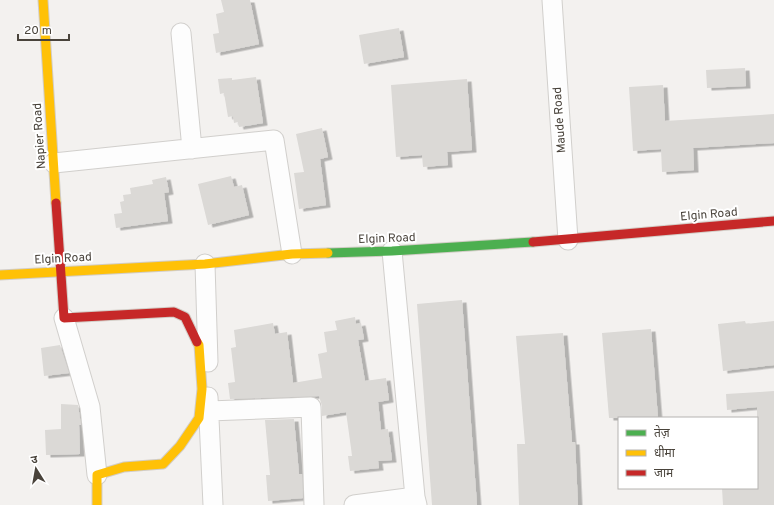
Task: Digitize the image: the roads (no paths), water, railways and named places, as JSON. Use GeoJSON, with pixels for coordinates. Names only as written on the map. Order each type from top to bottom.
{"type":"FeatureCollection","features":[{"type":"Feature","properties":{"kind":"street","name":"Napier Road"},"geometry":{"type":"LineString","coordinates":[[43,0],[64,318]]}},
{"type":"Feature","properties":{"kind":"street","name":"Maude Road"},"geometry":{"type":"LineString","coordinates":[[552,0],[568,240]]}},
{"type":"Feature","properties":{"kind":"street"},"geometry":{"type":"LineString","coordinates":[[181,33],[192,149]]}},
{"type":"Feature","properties":{"kind":"street"},"geometry":{"type":"LineString","coordinates":[[54,163],[274,140],[292,254]]}},
{"type":"Feature","properties":{"kind":"street","name":"Elgin Road"},"geometry":{"type":"LineString","coordinates":[[0,275],[205,264],[292,254],[392,251],[568,240],[774,221]]}},
{"type":"Feature","properties":{"kind":"street"},"geometry":{"type":"LineString","coordinates":[[354,505],[416,501],[392,251]]}},
{"type":"Feature","properties":{"kind":"street"},"geometry":{"type":"LineString","coordinates":[[205,264],[213,505]]}},
{"type":"Feature","properties":{"kind":"street"},"geometry":{"type":"LineString","coordinates":[[97,505],[98,475],[90,407],[64,318],[174,312],[185,317],[199,345],[202,389],[199,418],[180,446],[163,464],[124,467],[98,475]]}},
{"type":"Feature","properties":{"kind":"street"},"geometry":{"type":"LineString","coordinates":[[209,412],[311,406],[314,505]]}}]}
